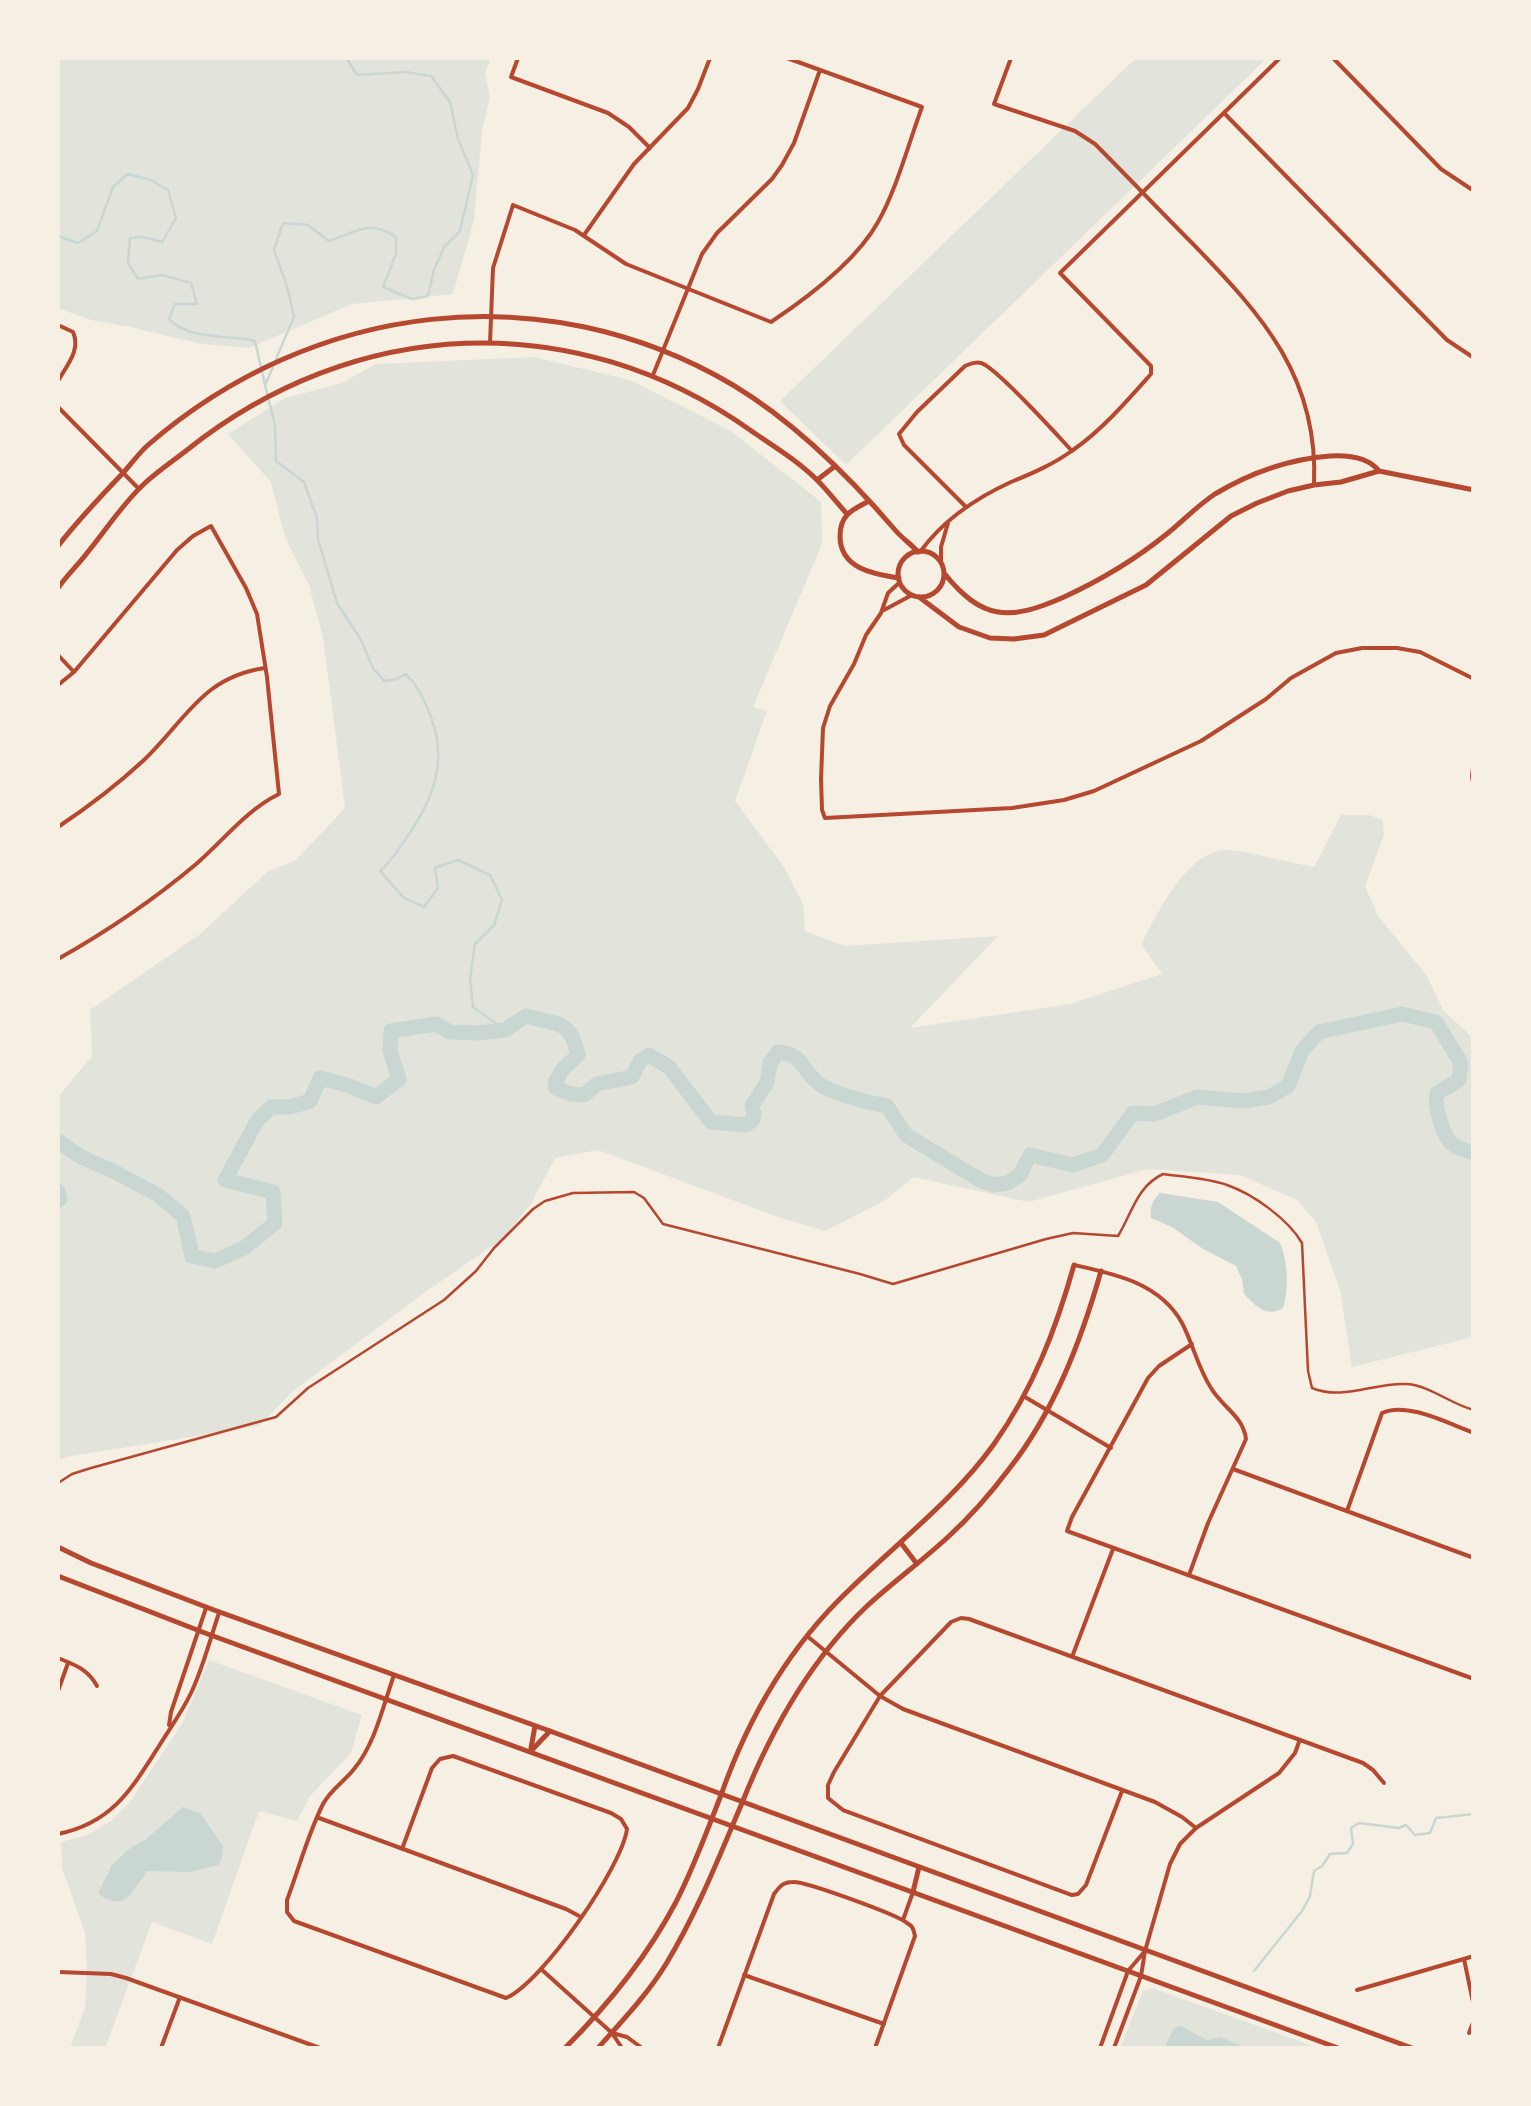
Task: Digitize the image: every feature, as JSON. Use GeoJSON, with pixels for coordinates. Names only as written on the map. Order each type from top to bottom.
{"type":"FeatureCollection","features":[{"type":"Feature","properties":{"kind":"street"},"geometry":{"type":"LineString","coordinates":[[518,58],[511,76],[608,113],[650,148]]}},
{"type":"Feature","properties":{"kind":"street"},"geometry":{"type":"LineString","coordinates":[[584,235],[630,170],[686,111],[710,58]]}},
{"type":"Feature","properties":{"kind":"street"},"geometry":{"type":"LineString","coordinates":[[490,343],[493,264],[513,206],[566,225],[626,264],[771,322],[812,294],[870,235],[884,210],[922,107],[788,58]]}},
{"type":"Feature","properties":{"kind":"street"},"geometry":{"type":"LineString","coordinates":[[1010,58],[994,104],[1075,131],[1095,144],[1227,278],[1269,328],[1290,364],[1309,416],[1316,458],[1314,485]]}},
{"type":"Feature","properties":{"kind":"street"},"geometry":{"type":"LineString","coordinates":[[881,613],[888,593],[899,580],[905,558],[919,552],[932,535],[966,506],[1072,452],[1150,374],[1151,366],[1060,272],[1280,58]]}},
{"type":"Feature","properties":{"kind":"street"},"geometry":{"type":"LineString","coordinates":[[1333,58],[1441,169],[1474,191]]}},
{"type":"Feature","properties":{"kind":"street"},"geometry":{"type":"LineString","coordinates":[[653,375],[699,260],[710,242],[772,180],[786,159],[820,70]]}},
{"type":"Feature","properties":{"kind":"street"},"geometry":{"type":"LineString","coordinates":[[1224,112],[1447,340],[1474,358]]}},
{"type":"Feature","properties":{"kind":"street"},"geometry":{"type":"LineString","coordinates":[[58,546],[146,447],[218,392],[280,359],[353,333],[419,320],[524,317],[617,336],[720,378],[812,442],[919,552],[932,554],[941,563]]}},
{"type":"Feature","properties":{"kind":"street"},"geometry":{"type":"LineString","coordinates":[[58,325],[74,332],[77,344],[58,380]]}},
{"type":"Feature","properties":{"kind":"street"},"geometry":{"type":"LineString","coordinates":[[58,588],[139,489],[226,419],[339,364],[446,343],[555,348],[653,375],[736,418],[780,449],[817,480],[848,514]]}},
{"type":"Feature","properties":{"kind":"street"},"geometry":{"type":"LineString","coordinates":[[966,506],[904,444],[899,434],[965,366],[983,363],[1072,452]]}},
{"type":"Feature","properties":{"kind":"street"},"geometry":{"type":"LineString","coordinates":[[58,407],[139,489]]}},
{"type":"Feature","properties":{"kind":"street"},"geometry":{"type":"LineString","coordinates":[[948,523],[942,548],[944,573],[960,594],[973,603],[1005,613],[1036,608],[1088,586],[1120,568],[1217,494],[1279,465],[1341,456],[1374,464],[1380,471]]}},
{"type":"Feature","properties":{"kind":"street"},"geometry":{"type":"LineString","coordinates":[[817,480],[835,466]]}},
{"type":"Feature","properties":{"kind":"street"},"geometry":{"type":"LineString","coordinates":[[868,501],[848,514],[840,526],[844,557],[858,568],[899,580],[960,627],[990,638],[1014,639],[1044,635],[1146,585],[1231,516],[1288,492],[1380,471],[1474,490]]}},
{"type":"Feature","properties":{"kind":"street"},"geometry":{"type":"LineString","coordinates":[[58,685],[74,672],[177,550],[211,526],[251,598],[258,621],[279,794],[258,807],[156,896],[58,959]]}},
{"type":"Feature","properties":{"kind":"street"},"geometry":{"type":"LineString","coordinates":[[944,573],[935,593],[890,605],[881,613],[830,706],[823,728],[821,779],[825,818],[1012,808],[1064,800],[1201,741],[1291,678],[1336,653],[1362,648],[1420,652],[1474,679]]}},
{"type":"Feature","properties":{"kind":"street"},"geometry":{"type":"LineString","coordinates":[[58,655],[74,672]]}},
{"type":"Feature","properties":{"kind":"street"},"geometry":{"type":"LineString","coordinates":[[58,828],[136,767],[208,690],[239,673],[265,668]]}},
{"type":"Feature","properties":{"kind":"street"},"geometry":{"type":"LineString","coordinates":[[1474,759],[1474,789]]}},
{"type":"Feature","properties":{"kind":"street"},"geometry":{"type":"LineString","coordinates":[[565,2048],[629,1978],[662,1928],[696,1859],[747,1730],[807,1636],[846,1592],[956,1490],[992,1446],[1024,1396],[1053,1335],[1074,1265],[1136,1282],[1152,1291],[1172,1310],[1215,1396],[1244,1425],[1246,1438],[1189,1576]]}},
{"type":"Feature","properties":{"kind":"street"},"geometry":{"type":"LineString","coordinates":[[598,2048],[665,1965],[696,1908],[763,1751],[778,1722],[826,1653],[865,1608],[962,1524],[1009,1470],[1047,1410],[1073,1356],[1101,1271]]}},
{"type":"Feature","properties":{"kind":"street"},"geometry":{"type":"LineString","coordinates":[[1192,1344],[1148,1378],[1067,1531],[1474,1679]]}},
{"type":"Feature","properties":{"kind":"street"},"geometry":{"type":"LineString","coordinates":[[1024,1396],[1111,1448]]}},
{"type":"Feature","properties":{"kind":"street"},"geometry":{"type":"LineString","coordinates":[[1346,1511],[1382,1413],[1404,1409],[1474,1433]]}},
{"type":"Feature","properties":{"kind":"street"},"geometry":{"type":"LineString","coordinates":[[1233,1469],[1474,1558]]}},
{"type":"Feature","properties":{"kind":"street"},"geometry":{"type":"LineString","coordinates":[[900,1542],[918,1564]]}},
{"type":"Feature","properties":{"kind":"street"},"geometry":{"type":"LineString","coordinates":[[58,1547],[206,1608],[1412,2048]]}},
{"type":"Feature","properties":{"kind":"street"},"geometry":{"type":"LineString","coordinates":[[1072,1657],[1113,1548]]}},
{"type":"Feature","properties":{"kind":"street"},"geometry":{"type":"LineString","coordinates":[[58,1576],[1338,2048]]}},
{"type":"Feature","properties":{"kind":"street"},"geometry":{"type":"LineString","coordinates":[[168,1730],[170,1712],[206,1608]]}},
{"type":"Feature","properties":{"kind":"street"},"geometry":{"type":"LineString","coordinates":[[58,1834],[102,1818],[128,1795],[180,1716],[220,1612]]}},
{"type":"Feature","properties":{"kind":"street"},"geometry":{"type":"LineString","coordinates":[[1122,1791],[1086,1885],[1078,1894],[1066,1893],[843,1810],[828,1798],[828,1784],[834,1772],[880,1696],[951,1622],[961,1618],[1368,1766],[1384,1783]]}},
{"type":"Feature","properties":{"kind":"street"},"geometry":{"type":"LineString","coordinates":[[807,1636],[880,1696],[913,1714],[1170,1810],[1196,1828]]}},
{"type":"Feature","properties":{"kind":"street"},"geometry":{"type":"LineString","coordinates":[[58,1658],[82,1668],[98,1686]]}},
{"type":"Feature","properties":{"kind":"street"},"geometry":{"type":"LineString","coordinates":[[58,1691],[68,1662]]}},
{"type":"Feature","properties":{"kind":"street"},"geometry":{"type":"LineString","coordinates":[[394,1676],[364,1754],[354,1770],[334,1788],[317,1818],[287,1900],[288,1912],[294,1920],[506,1998],[517,1993],[542,1969],[581,1917],[620,1850],[626,1827],[611,1813],[459,1758],[446,1757],[430,1773],[402,1848]]}},
{"type":"Feature","properties":{"kind":"street"},"geometry":{"type":"LineString","coordinates":[[531,1750],[535,1726]]}},
{"type":"Feature","properties":{"kind":"street"},"geometry":{"type":"LineString","coordinates":[[531,1750],[550,1731]]}},
{"type":"Feature","properties":{"kind":"street"},"geometry":{"type":"LineString","coordinates":[[1114,2048],[1141,1976],[1174,1854],[1196,1828],[1279,1774],[1299,1741]]}},
{"type":"Feature","properties":{"kind":"street"},"geometry":{"type":"LineString","coordinates":[[317,1818],[581,1917]]}},
{"type":"Feature","properties":{"kind":"street"},"geometry":{"type":"LineString","coordinates":[[903,1920],[919,1867]]}},
{"type":"Feature","properties":{"kind":"street"},"geometry":{"type":"LineString","coordinates":[[718,2048],[774,1894],[781,1884],[788,1882],[812,1886],[910,1924],[915,1936],[876,2048]]}},
{"type":"Feature","properties":{"kind":"street"},"geometry":{"type":"LineString","coordinates":[[1100,2048],[1128,1971],[1145,1951]]}},
{"type":"Feature","properties":{"kind":"street"},"geometry":{"type":"LineString","coordinates":[[1357,1990],[1474,1956]]}},
{"type":"Feature","properties":{"kind":"street"},"geometry":{"type":"LineString","coordinates":[[1464,1958],[1474,2007]]}},
{"type":"Feature","properties":{"kind":"street"},"geometry":{"type":"LineString","coordinates":[[542,1969],[612,2033],[622,2048]]}},
{"type":"Feature","properties":{"kind":"street"},"geometry":{"type":"LineString","coordinates":[[58,1972],[112,1974],[320,2048]]}},
{"type":"Feature","properties":{"kind":"street"},"geometry":{"type":"LineString","coordinates":[[744,1975],[884,2024]]}},
{"type":"Feature","properties":{"kind":"street"},"geometry":{"type":"LineString","coordinates":[[161,2048],[180,1997]]}},
{"type":"Feature","properties":{"kind":"street"},"geometry":{"type":"LineString","coordinates":[[1469,2033],[1474,2020]]}},
{"type":"Feature","properties":{"kind":"street"},"geometry":{"type":"LineString","coordinates":[[612,2033],[642,2048]]}},
{"type":"Feature","properties":{"kind":"path"},"geometry":{"type":"LineString","coordinates":[[58,1483],[91,1468],[276,1417],[308,1388],[444,1300],[533,1209],[572,1193],[634,1192],[644,1198],[663,1224],[893,1284],[1046,1239],[1073,1234],[1118,1236],[1141,1192],[1163,1174],[1224,1184],[1274,1213],[1293,1228],[1302,1243],[1312,1388],[1335,1394],[1402,1384],[1420,1386],[1455,1405],[1474,1410]]}},
{"type":"Feature","properties":{"kind":"shaded area"},"geometry":{"type":"Polygon","coordinates":[[[58,58],[491,58],[485,73],[490,97],[482,131],[474,220],[453,294],[352,304],[249,348],[202,344],[91,320],[58,308],[58,58]]]}},
{"type":"Feature","properties":{"kind":"shaded area"},"geometry":{"type":"Polygon","coordinates":[[[1136,58],[1267,58],[846,465],[780,401],[1136,58]]]}},
{"type":"Feature","properties":{"kind":"shaded area"},"geometry":{"type":"Polygon","coordinates":[[[534,357],[630,380],[731,431],[821,502],[822,544],[753,707],[767,711],[735,801],[784,867],[803,904],[805,931],[844,946],[998,936],[910,1028],[1070,1004],[1162,974],[1141,944],[1173,888],[1207,855],[1227,850],[1314,867],[1341,815],[1369,815],[1383,820],[1384,835],[1365,886],[1378,916],[1427,976],[1443,1010],[1473,1038],[1473,1337],[1352,1367],[1340,1290],[1316,1222],[1297,1200],[1240,1175],[1148,1169],[1028,1202],[914,1177],[884,1201],[825,1231],[598,1150],[555,1158],[532,1202],[505,1237],[293,1391],[259,1426],[58,1461],[58,1097],[92,1056],[90,1010],[199,935],[267,872],[296,860],[345,808],[323,637],[309,585],[285,537],[271,482],[228,434],[285,398],[342,383],[375,364],[534,357]]]}},
{"type":"Feature","properties":{"kind":"shaded area"},"geometry":{"type":"Polygon","coordinates":[[[1160,1193],[1218,1202],[1280,1243],[1287,1276],[1283,1308],[1271,1312],[1257,1306],[1244,1294],[1236,1266],[1151,1218],[1152,1204],[1160,1193]]]}},
{"type":"Feature","properties":{"kind":"shaded area"},"geometry":{"type":"Polygon","coordinates":[[[209,1660],[362,1715],[351,1753],[310,1796],[297,1821],[259,1811],[212,1944],[152,1922],[105,2048],[70,2048],[85,2007],[87,1966],[85,1933],[62,1868],[61,1842],[87,1835],[111,1821],[130,1802],[183,1722],[209,1660]]]}},
{"type":"Feature","properties":{"kind":"shaded area"},"geometry":{"type":"Polygon","coordinates":[[[183,1807],[200,1813],[223,1846],[219,1865],[189,1872],[147,1871],[122,1901],[115,1902],[98,1893],[112,1865],[183,1807]]]}},
{"type":"Feature","properties":{"kind":"shaded area"},"geometry":{"type":"Polygon","coordinates":[[[1152,1988],[1319,2048],[1120,2048],[1143,1991],[1152,1988]]]}},
{"type":"Feature","properties":{"kind":"shaded area"},"geometry":{"type":"Polygon","coordinates":[[[1181,2026],[1207,2040],[1221,2037],[1246,2048],[1164,2048],[1174,2028],[1181,2026]]]}},
{"type":"Feature","properties":{"kind":"waterway"},"geometry":{"type":"LineString","coordinates":[[276,359],[294,317],[274,250],[283,223],[308,225],[329,241],[370,228],[396,237],[396,254],[383,287],[412,299],[428,296],[444,247],[460,231],[473,175],[458,139],[450,102],[431,76],[405,72],[357,75],[346,58]]}},
{"type":"Feature","properties":{"kind":"waterway"},"geometry":{"type":"LineString","coordinates":[[58,236],[78,243],[97,231],[113,187],[128,174],[168,190],[176,218],[162,242],[130,238],[128,263],[138,279],[162,275],[191,283],[197,304],[175,304],[169,319],[198,334],[255,341],[265,385]]}},
{"type":"Feature","properties":{"kind":"waterway"},"geometry":{"type":"LineString","coordinates":[[273,367],[265,385],[275,425],[276,461],[304,482],[317,518],[318,539],[337,603],[384,681],[406,674],[414,683],[436,732],[438,765],[430,795],[405,840],[380,871],[404,898],[424,907],[438,888],[435,868],[458,860],[490,875],[502,900],[494,925],[475,944],[470,979],[473,1007],[505,1030]]}},
{"type":"Feature","properties":{"kind":"waterway"},"geometry":{"type":"LineString","coordinates":[[58,1141],[81,1157],[158,1195],[183,1216],[192,1256],[215,1261],[244,1248],[275,1223],[273,1192],[225,1180],[257,1121],[271,1107],[310,1101],[320,1078],[376,1097],[399,1079],[390,1051],[391,1031],[436,1024],[450,1032],[478,1033],[505,1030],[526,1016],[554,1023],[571,1035],[578,1055],[562,1070],[556,1088],[584,1095],[597,1084],[632,1077],[640,1061],[649,1055],[669,1067],[711,1122],[745,1125],[752,1121],[752,1106],[767,1082],[770,1063],[778,1052],[786,1054],[797,1059],[816,1081],[830,1090],[887,1106],[906,1135],[994,1185],[1020,1175],[1030,1155],[1073,1165],[1102,1155],[1133,1113],[1155,1114],[1197,1097],[1243,1101],[1269,1097],[1288,1086],[1302,1051],[1319,1032],[1402,1014],[1436,1022],[1461,1063],[1459,1080],[1437,1093],[1437,1104],[1450,1142],[1474,1153]]}},
{"type":"Feature","properties":{"kind":"waterway"},"geometry":{"type":"LineString","coordinates":[[58,1191],[58,1201]]}},
{"type":"Feature","properties":{"kind":"waterway"},"geometry":{"type":"LineString","coordinates":[[1254,1971],[1302,1911],[1310,1896],[1314,1871],[1330,1854],[1347,1853],[1353,1844],[1351,1828],[1359,1823],[1399,1828],[1406,1825],[1415,1835],[1430,1833],[1436,1818],[1474,1814]]}}]}
